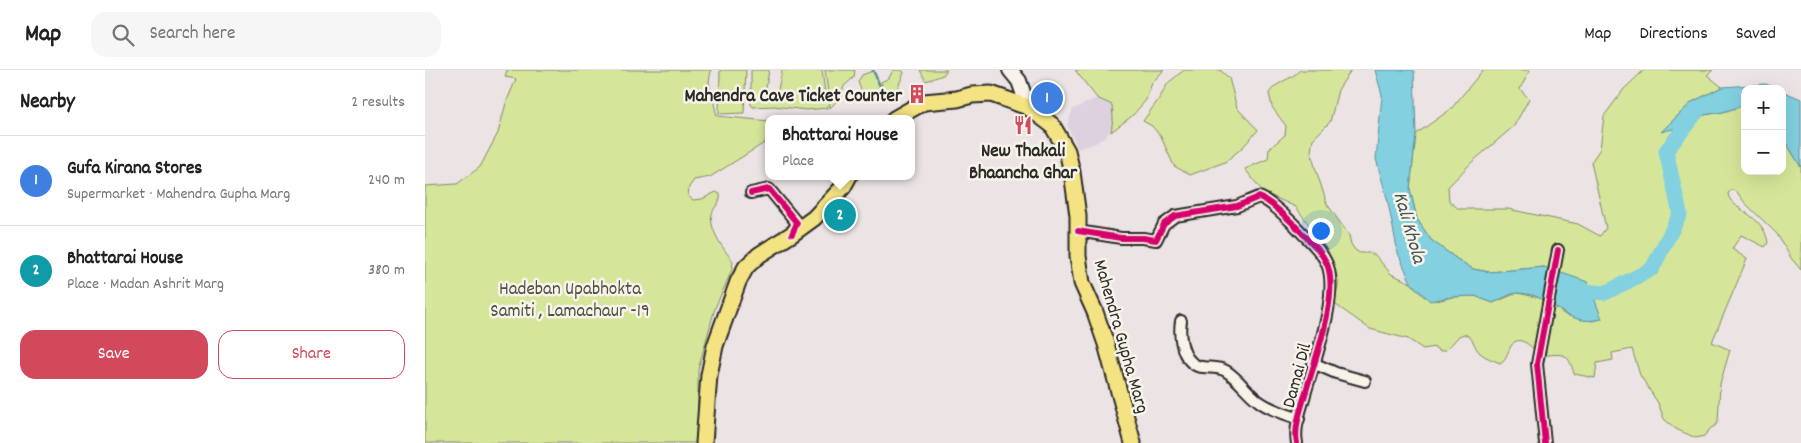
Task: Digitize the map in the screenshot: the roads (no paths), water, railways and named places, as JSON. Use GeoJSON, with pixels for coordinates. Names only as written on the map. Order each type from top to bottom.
{"type":"FeatureCollection","features":[{"type":"Feature","properties":{"kind":"main road"},"geometry":{"type":"LineString","coordinates":[[1010,70],[1019,81],[1028,106]]}},
{"type":"Feature","properties":{"kind":"main road","name":"Mahendra Gupha Marg"},"geometry":{"type":"LineString","coordinates":[[902,115],[925,102],[991,94],[1028,106],[1053,125],[1067,151],[1075,196],[1078,256],[1082,283],[1106,344],[1133,443]]}},
{"type":"Feature","properties":{"kind":"main road"},"geometry":{"type":"LineString","coordinates":[[704,443],[709,375],[715,346],[738,282],[751,260],[813,218],[843,187],[847,180]]}},
{"type":"Feature","properties":{"kind":"street"},"geometry":{"type":"LineString","coordinates":[[751,193],[769,189],[797,223],[792,234]]}},
{"type":"Feature","properties":{"kind":"street","name":"Damai Dil"},"geometry":{"type":"LineString","coordinates":[[1078,231],[1121,238],[1156,240],[1164,224],[1175,216],[1237,206],[1256,197],[1263,198],[1295,224],[1322,255],[1327,264],[1331,279],[1328,316],[1299,419],[1295,436],[1297,443]]}},
{"type":"Feature","properties":{"kind":"street"},"geometry":{"type":"LineString","coordinates":[[1545,443],[1537,364],[1558,250]]}},
{"type":"Feature","properties":{"kind":"street"},"geometry":{"type":"LineString","coordinates":[[1181,322],[1179,329],[1184,353],[1193,364],[1201,368],[1224,370],[1241,382],[1261,403],[1299,419]]}},
{"type":"Feature","properties":{"kind":"street"},"geometry":{"type":"LineString","coordinates":[[1313,364],[1365,381]]}},
{"type":"Feature","properties":{"kind":"water"},"geometry":{"type":"Polygon","coordinates":[[[1375,70],[1414,70],[1416,134],[1410,189],[1417,219],[1431,240],[1473,269],[1490,272],[1544,267],[1588,282],[1602,319],[1588,321],[1577,319],[1541,299],[1518,293],[1493,303],[1475,296],[1452,297],[1430,301],[1411,283],[1398,253],[1387,198],[1376,159],[1382,95],[1375,70]]]}},
{"type":"Feature","properties":{"kind":"water"},"geometry":{"type":"Polygon","coordinates":[[[1741,86],[1741,106],[1704,115],[1692,124],[1661,132],[1692,102],[1722,87],[1741,86]]]}},
{"type":"Feature","properties":{"kind":"water"},"geometry":{"type":"Polygon","coordinates":[[[1786,93],[1801,99],[1801,167],[1786,143],[1786,93]]]}},
{"type":"Feature","properties":{"kind":"waterway"},"geometry":{"type":"LineString","coordinates":[[873,70],[881,88]]}},
{"type":"Feature","properties":{"kind":"waterway","name":"Kali Khola"},"geometry":{"type":"LineString","coordinates":[[1572,290],[1605,293],[1652,269],[1680,214],[1666,151],[1699,109]]}},
{"type":"Feature","properties":{"kind":"place","name":"Mahendra Cave Ticket Counter"},"geometry":{"type":"Point","coordinates":[917,94]}},
{"type":"Feature","properties":{"kind":"place","name":"Gufa Kirana Stores"},"geometry":{"type":"Point","coordinates":[1047,98]}},
{"type":"Feature","properties":{"kind":"place","name":"New Thakali Bhaancha Ghar"},"geometry":{"type":"Point","coordinates":[1023,125]}},
{"type":"Feature","properties":{"kind":"place","name":"Bhattarai House"},"geometry":{"type":"Point","coordinates":[840,215]}},
{"type":"Feature","properties":{"kind":"park label","name":"Hadeban Upabhokta Samiti , Lamachaur -19"},"geometry":{"type":"Point","coordinates":[570,298]}}]}
